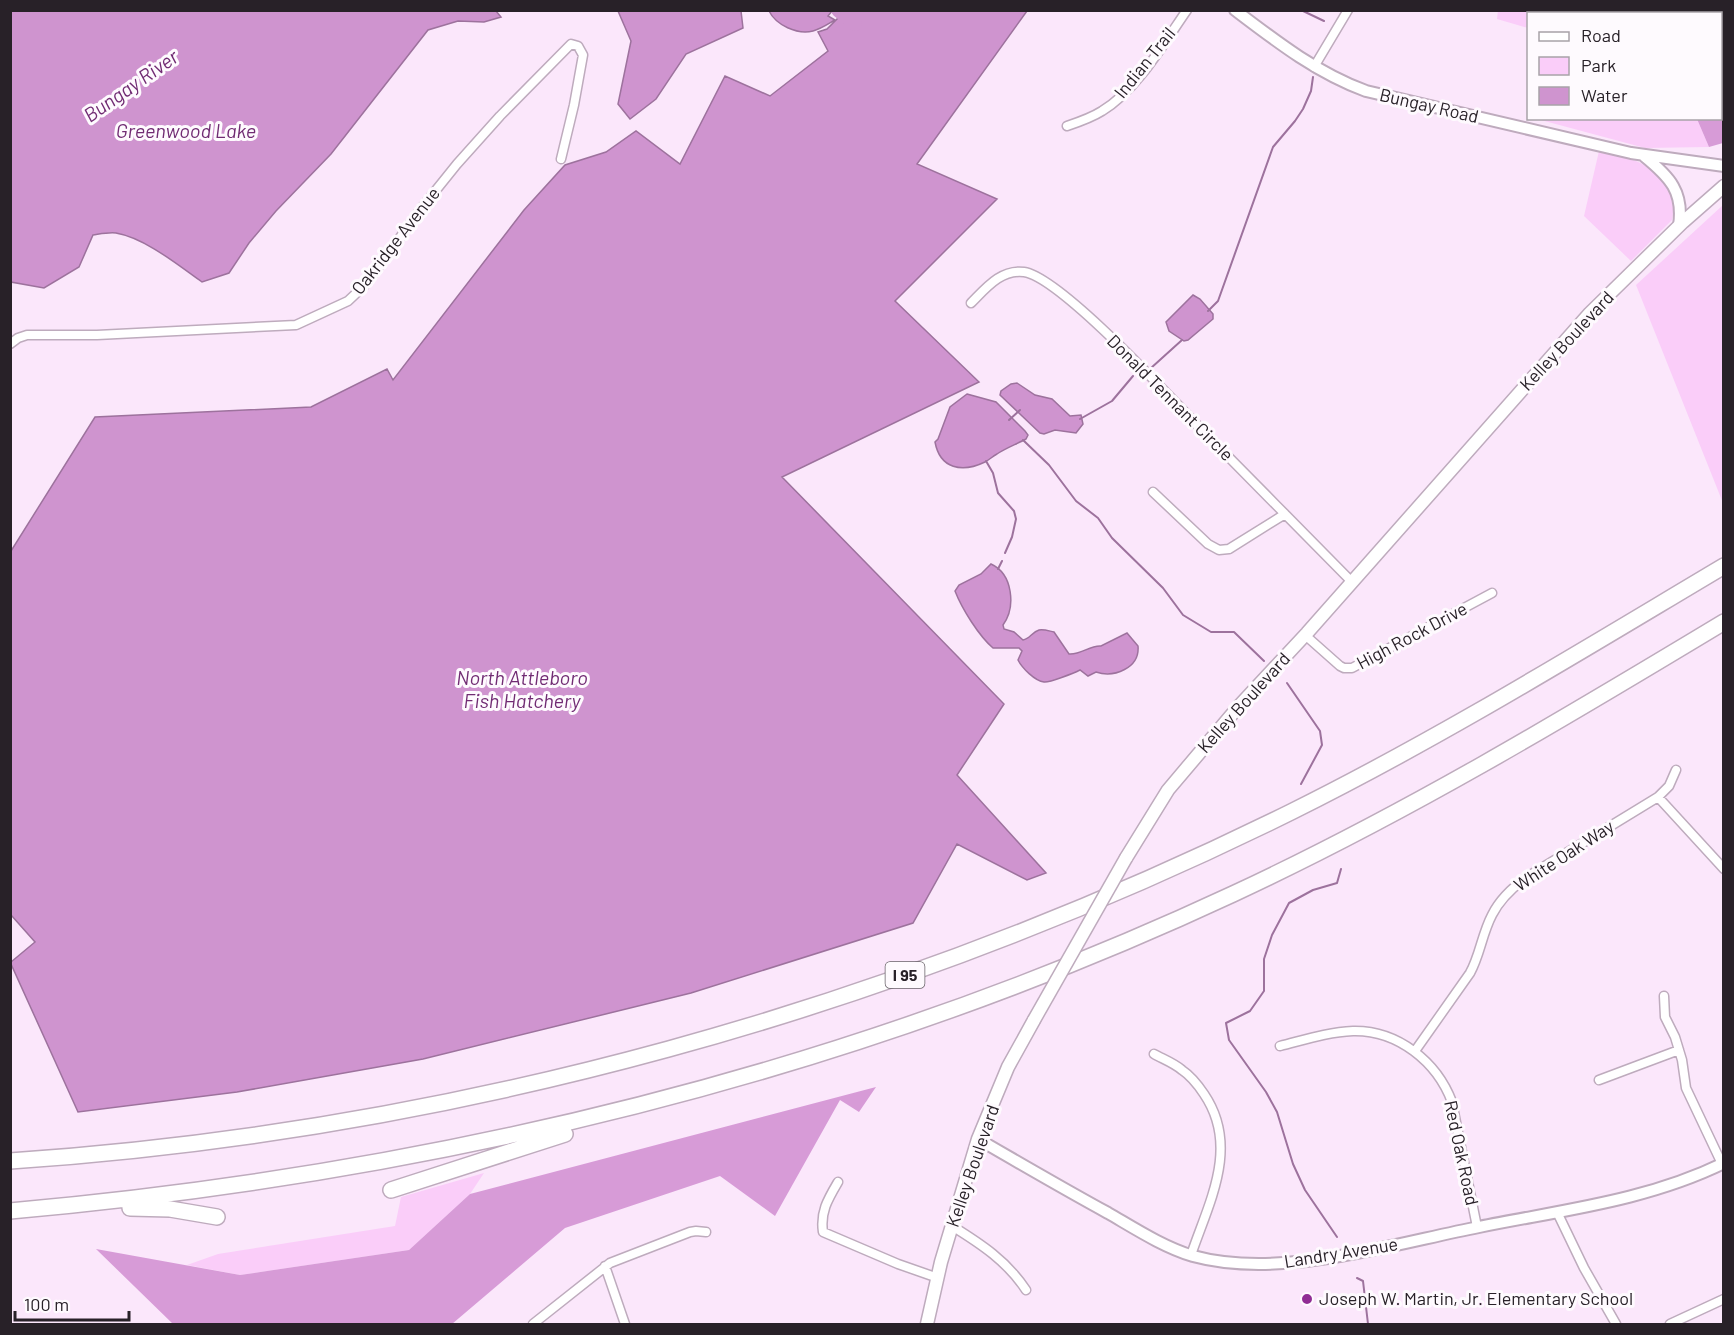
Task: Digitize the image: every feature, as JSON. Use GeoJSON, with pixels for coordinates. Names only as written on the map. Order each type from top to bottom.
{"type":"FeatureCollection","features":[{"type":"Feature","properties":{"kind":"highway","name":"I 95"},"geometry":{"type":"LineString","coordinates":[[10,1161],[229,1139],[457,1100],[574,1073],[699,1040],[778,1017],[910,973],[1107,897],[1309,803],[1480,711],[1724,566]]}},
{"type":"Feature","properties":{"kind":"highway"},"geometry":{"type":"LineString","coordinates":[[391,1190],[840,1048],[953,1009],[1099,952],[1210,904],[1335,845],[1442,789],[1547,729],[1724,622]]}},
{"type":"Feature","properties":{"kind":"highway"},"geometry":{"type":"LineString","coordinates":[[10,1211],[226,1188],[392,1161],[537,1131],[689,1094]]}},
{"type":"Feature","properties":{"kind":"highway"},"geometry":{"type":"LineString","coordinates":[[61,1207],[170,1209],[216,1217]]}},
{"type":"Feature","properties":{"kind":"main road","name":"Kelley Boulevard"},"geometry":{"type":"LineString","coordinates":[[927,1324],[952,1226],[978,1139],[1008,1067],[1126,858],[1168,790],[1239,706],[1305,635],[1590,314],[1679,226],[1724,186]]}},
{"type":"Feature","properties":{"kind":"street","name":"Indian Trail"},"geometry":{"type":"LineString","coordinates":[[1067,126],[1102,111],[1115,101],[1147,67],[1187,10]]}},
{"type":"Feature","properties":{"kind":"street","name":"Bungay Road"},"geometry":{"type":"LineString","coordinates":[[1235,10],[1314,67],[1344,82],[1380,95],[1643,155],[1724,166]]}},
{"type":"Feature","properties":{"kind":"street"},"geometry":{"type":"LineString","coordinates":[[1314,67],[1348,10]]}},
{"type":"Feature","properties":{"kind":"street","name":"Oakridge Avenue"},"geometry":{"type":"LineString","coordinates":[[10,344],[27,335],[105,335],[296,325],[348,301],[366,284],[457,164],[500,116],[571,44],[578,46],[583,55],[561,159]]}},
{"type":"Feature","properties":{"kind":"street","name":"Bungay Road"},"geometry":{"type":"LineString","coordinates":[[1643,155],[1662,171],[1677,192],[1681,206],[1679,226]]}},
{"type":"Feature","properties":{"kind":"street","name":"Donald Tennant Circle"},"geometry":{"type":"LineString","coordinates":[[971,303],[989,285],[1009,273],[1025,272],[1049,284],[1121,348],[1352,582]]}},
{"type":"Feature","properties":{"kind":"street"},"geometry":{"type":"LineString","coordinates":[[1154,492],[1208,544],[1219,550],[1234,546],[1285,514]]}},
{"type":"Feature","properties":{"kind":"street","name":"High Rock Drive"},"geometry":{"type":"LineString","coordinates":[[1305,635],[1340,666],[1352,668],[1492,593]]}},
{"type":"Feature","properties":{"kind":"street","name":"White Oak Way"},"geometry":{"type":"LineString","coordinates":[[1414,1051],[1470,973],[1492,915],[1508,893],[1527,877],[1658,796],[1669,786],[1676,770]]}},
{"type":"Feature","properties":{"kind":"street"},"geometry":{"type":"LineString","coordinates":[[1658,796],[1724,869]]}},
{"type":"Feature","properties":{"kind":"street"},"geometry":{"type":"LineString","coordinates":[[1664,996],[1665,1017],[1679,1050],[1686,1088],[1723,1164]]}},
{"type":"Feature","properties":{"kind":"street","name":"Red Oak Road"},"geometry":{"type":"LineString","coordinates":[[1280,1046],[1330,1034],[1356,1031],[1390,1038],[1414,1051],[1434,1070],[1448,1092],[1455,1114],[1477,1227]]}},
{"type":"Feature","properties":{"kind":"street"},"geometry":{"type":"LineString","coordinates":[[1599,1080],[1679,1050]]}},
{"type":"Feature","properties":{"kind":"street"},"geometry":{"type":"LineString","coordinates":[[1154,1054],[1183,1070],[1198,1085],[1210,1102],[1220,1138],[1222,1154],[1215,1187],[1191,1255]]}},
{"type":"Feature","properties":{"kind":"street","name":"Landry Avenue"},"geometry":{"type":"LineString","coordinates":[[978,1139],[1147,1235],[1191,1255],[1213,1260],[1254,1264],[1286,1263],[1369,1250],[1638,1196],[1723,1164]]}},
{"type":"Feature","properties":{"kind":"street"},"geometry":{"type":"LineString","coordinates":[[838,1182],[824,1205],[821,1221],[823,1232],[898,1264],[938,1278]]}},
{"type":"Feature","properties":{"kind":"street"},"geometry":{"type":"LineString","coordinates":[[1557,1212],[1584,1268],[1616,1324]]}},
{"type":"Feature","properties":{"kind":"street"},"geometry":{"type":"LineString","coordinates":[[952,1226],[1004,1262],[1026,1290]]}},
{"type":"Feature","properties":{"kind":"street"},"geometry":{"type":"LineString","coordinates":[[533,1324],[605,1266],[690,1232],[706,1232]]}},
{"type":"Feature","properties":{"kind":"street"},"geometry":{"type":"LineString","coordinates":[[605,1266],[625,1324]]}},
{"type":"Feature","properties":{"kind":"street"},"geometry":{"type":"LineString","coordinates":[[1670,1324],[1723,1301]]}},
{"type":"Feature","properties":{"kind":"green space"},"geometry":{"type":"Polygon","coordinates":[[[1498,10],[1650,10],[1651,12],[1527,12],[1527,28],[1497,19],[1498,10]]]}},
{"type":"Feature","properties":{"kind":"green space"},"geometry":{"type":"Polygon","coordinates":[[[1541,120],[1697,120],[1709,147],[1645,148],[1541,120]]]}},
{"type":"Feature","properties":{"kind":"green space"},"geometry":{"type":"Polygon","coordinates":[[[1599,151],[1645,165],[1660,177],[1670,193],[1672,220],[1631,261],[1584,216],[1599,151]]]}},
{"type":"Feature","properties":{"kind":"green space"},"geometry":{"type":"Polygon","coordinates":[[[1723,205],[1723,503],[1636,285],[1723,205]]]}},
{"type":"Feature","properties":{"kind":"green space"},"geometry":{"type":"Polygon","coordinates":[[[484,1173],[470,1194],[409,1250],[240,1275],[187,1265],[218,1254],[395,1226],[401,1197],[484,1173]]]}},
{"type":"Feature","properties":{"kind":"shaded area"},"geometry":{"type":"Polygon","coordinates":[[[1722,98],[1723,143],[1709,147],[1697,120],[1722,120],[1722,98]]]}},
{"type":"Feature","properties":{"kind":"shaded area"},"geometry":{"type":"Polygon","coordinates":[[[876,1087],[859,1112],[840,1100],[775,1216],[720,1176],[565,1228],[452,1324],[173,1324],[96,1249],[240,1275],[409,1250],[470,1194],[876,1087]]]}},
{"type":"Feature","properties":{"kind":"water","name":"Greenwood Lake"},"geometry":{"type":"Polygon","coordinates":[[[11,11],[496,11],[501,17],[484,22],[458,21],[428,30],[331,154],[276,211],[249,243],[229,273],[202,282],[150,246],[127,236],[110,233],[93,235],[79,267],[44,288],[11,282],[11,11]]]}},
{"type":"Feature","properties":{"kind":"water"},"geometry":{"type":"Polygon","coordinates":[[[618,11],[741,11],[743,28],[686,54],[656,99],[630,119],[618,104],[631,41],[618,11]]]}},
{"type":"Feature","properties":{"kind":"water"},"geometry":{"type":"Polygon","coordinates":[[[769,11],[832,11],[828,16],[835,20],[816,30],[800,32],[782,25],[769,11]]]}},
{"type":"Feature","properties":{"kind":"water","name":"North Attleboro Fish Hatchery"},"geometry":{"type":"Polygon","coordinates":[[[845,11],[1027,11],[917,164],[997,199],[895,301],[979,382],[782,477],[1004,704],[957,775],[1046,873],[1027,880],[957,844],[913,923],[691,993],[423,1059],[237,1092],[78,1112],[11,964],[35,942],[11,915],[11,551],[95,417],[311,407],[387,369],[393,380],[524,210],[565,165],[606,152],[636,131],[680,164],[725,76],[770,96],[828,51],[818,32],[827,29],[845,11]]]}},
{"type":"Feature","properties":{"kind":"water"},"geometry":{"type":"Polygon","coordinates":[[[1193,295],[1200,299],[1213,314],[1213,319],[1184,341],[1169,331],[1166,322],[1193,295]]]}},
{"type":"Feature","properties":{"kind":"water"},"geometry":{"type":"Polygon","coordinates":[[[1017,383],[1035,395],[1052,399],[1070,416],[1081,415],[1083,424],[1076,433],[1055,430],[1040,433],[1000,395],[1001,391],[1017,383]]]}},
{"type":"Feature","properties":{"kind":"water"},"geometry":{"type":"Polygon","coordinates":[[[967,394],[996,402],[1028,435],[1026,439],[985,462],[960,468],[947,463],[942,458],[935,442],[950,407],[967,394]]]}},
{"type":"Feature","properties":{"kind":"water"},"geometry":{"type":"Polygon","coordinates":[[[991,564],[1004,575],[1010,592],[1010,609],[1003,625],[1004,629],[1014,632],[1023,640],[1039,630],[1054,632],[1069,654],[1101,646],[1127,633],[1138,646],[1135,660],[1124,670],[1110,674],[1096,672],[1088,676],[1080,670],[1047,682],[1033,677],[1018,660],[1022,651],[1019,648],[993,648],[982,637],[971,622],[955,591],[959,585],[981,574],[991,564]]]}},
{"type":"Feature","properties":{"kind":"waterway","name":"Bungay River"},"geometry":{"type":"LineString","coordinates":[[838,10],[855,24]]}},
{"type":"Feature","properties":{"kind":"waterway"},"geometry":{"type":"LineString","coordinates":[[1301,10],[1324,21]]}},
{"type":"Feature","properties":{"kind":"waterway"},"geometry":{"type":"LineString","coordinates":[[1208,311],[1218,301],[1273,147],[1303,109],[1311,91],[1313,77]]}},
{"type":"Feature","properties":{"kind":"waterway"},"geometry":{"type":"LineString","coordinates":[[1151,368],[1182,340]]}},
{"type":"Feature","properties":{"kind":"waterway"},"geometry":{"type":"LineString","coordinates":[[1080,419],[1112,401],[1133,376]]}},
{"type":"Feature","properties":{"kind":"waterway"},"geometry":{"type":"LineString","coordinates":[[1009,420],[1020,410]]}},
{"type":"Feature","properties":{"kind":"waterway"},"geometry":{"type":"LineString","coordinates":[[1023,440],[1049,465],[1076,501],[1098,518],[1112,538],[1163,588],[1183,615],[1211,632],[1234,632],[1264,661]]}},
{"type":"Feature","properties":{"kind":"waterway"},"geometry":{"type":"LineString","coordinates":[[986,461],[993,473],[998,493],[1014,511],[1016,519],[1005,553]]}},
{"type":"Feature","properties":{"kind":"waterway"},"geometry":{"type":"LineString","coordinates":[[998,569],[1002,561]]}},
{"type":"Feature","properties":{"kind":"waterway"},"geometry":{"type":"LineString","coordinates":[[1287,683],[1320,731],[1322,745],[1301,784]]}},
{"type":"Feature","properties":{"kind":"waterway"},"geometry":{"type":"LineString","coordinates":[[1337,1237],[1305,1190],[1293,1164],[1277,1112],[1266,1092],[1229,1040],[1226,1023],[1250,1011],[1264,991],[1264,959],[1272,935],[1289,903],[1313,890],[1337,883],[1341,869]]}},
{"type":"Feature","properties":{"kind":"waterway"},"geometry":{"type":"LineString","coordinates":[[1357,1278],[1363,1281],[1368,1324]]}},
{"type":"Feature","properties":{"kind":"place","name":"Joseph W. Martin, Jr. Elementary School"},"geometry":{"type":"Point","coordinates":[1307,1299]}}]}
